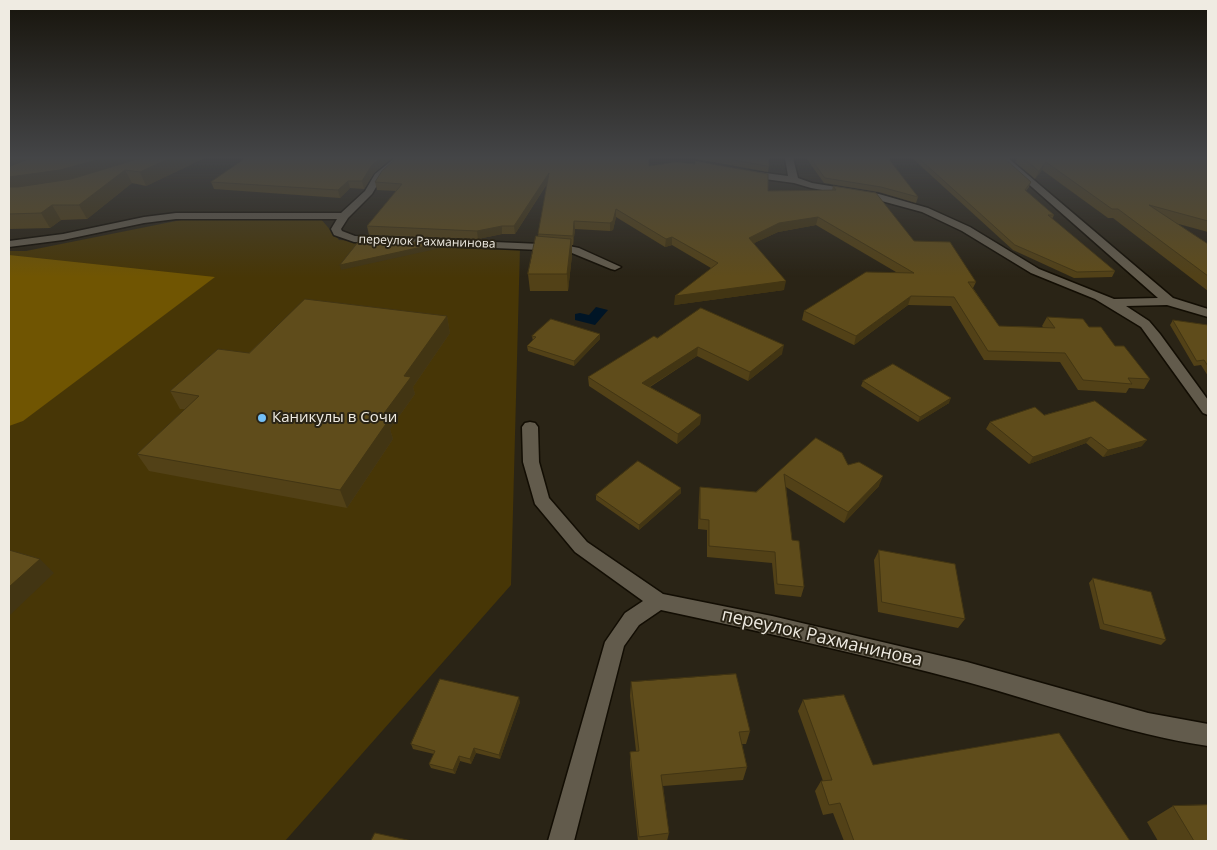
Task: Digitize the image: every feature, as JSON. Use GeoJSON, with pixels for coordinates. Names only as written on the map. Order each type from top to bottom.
{"type":"FeatureCollection","features":[{"type":"Feature","properties":{"kind":"street","name":"переулок Рахманинова"},"geometry":{"type":"LineString","coordinates":[[364,198],[344,216],[336,229],[338,233],[348,238],[564,248],[575,250],[615,267]]}},
{"type":"Feature","properties":{"kind":"street"},"geometry":{"type":"LineString","coordinates":[[881,198],[925,210],[966,229],[1034,270],[1113,303],[1145,324],[1208,410]]}},
{"type":"Feature","properties":{"kind":"street"},"geometry":{"type":"LineString","coordinates":[[1049,198],[1169,301],[1208,313]]}},
{"type":"Feature","properties":{"kind":"street"},"geometry":{"type":"LineString","coordinates":[[9,244],[62,237],[176,216],[344,216]]}},
{"type":"Feature","properties":{"kind":"street"},"geometry":{"type":"LineString","coordinates":[[1113,303],[1169,301]]}},
{"type":"Feature","properties":{"kind":"street","name":"переулок Рахманинова"},"geometry":{"type":"LineString","coordinates":[[530,427],[530,462],[541,500],[580,547],[658,601],[772,625],[958,670],[1148,724],[1208,735]]}},
{"type":"Feature","properties":{"kind":"street"},"geometry":{"type":"LineString","coordinates":[[561,841],[615,642],[632,619],[658,601]]}},
{"type":"Feature","properties":{"kind":"shaded area","name":"Каникулы в Сочи"},"geometry":{"type":"Polygon","coordinates":[[[191,218],[320,218],[339,240],[520,247],[511,585],[285,841],[9,841],[9,251],[26,251],[191,218]]]}},
{"type":"Feature","properties":{"kind":"shaded area"},"geometry":{"type":"Polygon","coordinates":[[[9,255],[215,277],[23,421],[9,426],[9,255]]]}},
{"type":"Feature","properties":{"kind":"water"},"geometry":{"type":"Polygon","coordinates":[[[596,307],[608,310],[595,325],[575,320],[575,314],[589,315],[596,307]]]}},
{"type":"Feature","properties":{"kind":"building"},"geometry":{"type":"Polygon","coordinates":[[[9,198],[89,198],[79,205],[52,205],[41,213],[9,214],[9,198]]]}},
{"type":"Feature","properties":{"kind":"building"},"geometry":{"type":"Polygon","coordinates":[[[391,198],[533,198],[514,226],[502,226],[477,231],[367,226],[391,198]]]}},
{"type":"Feature","properties":{"kind":"building"},"geometry":{"type":"Polygon","coordinates":[[[545,198],[880,198],[914,241],[950,242],[976,282],[968,282],[999,326],[1055,328],[1047,317],[1083,319],[1089,327],[1101,327],[1115,346],[1124,346],[1150,379],[1128,378],[1132,384],[1083,380],[1065,353],[988,351],[954,297],[911,296],[856,336],[804,311],[866,272],[914,273],[818,217],[779,223],[749,238],[786,281],[675,296],[718,263],[672,237],[666,239],[616,209],[613,221],[610,223],[574,221],[573,236],[538,234],[545,198]]]}},
{"type":"Feature","properties":{"kind":"building"},"geometry":{"type":"Polygon","coordinates":[[[963,198],[1034,198],[1054,215],[1048,215],[1115,271],[1077,272],[1015,245],[963,198]]]}},
{"type":"Feature","properties":{"kind":"building"},"geometry":{"type":"Polygon","coordinates":[[[1096,198],[1208,198],[1208,221],[1149,205],[1208,244],[1208,276],[1118,209],[1112,209],[1096,198]]]}},
{"type":"Feature","properties":{"kind":"building"},"geometry":{"type":"Polygon","coordinates":[[[536,236],[571,239],[567,274],[528,274],[536,236]]]}},
{"type":"Feature","properties":{"kind":"building"},"geometry":{"type":"Polygon","coordinates":[[[360,240],[440,243],[340,265],[360,240]]]}},
{"type":"Feature","properties":{"kind":"building"},"geometry":{"type":"Polygon","coordinates":[[[305,299],[447,316],[404,376],[411,377],[379,420],[388,421],[340,490],[137,454],[199,396],[170,391],[218,349],[249,353],[305,299]]]}},
{"type":"Feature","properties":{"kind":"building"},"geometry":{"type":"Polygon","coordinates":[[[701,308],[784,345],[750,372],[698,347],[642,383],[701,415],[678,434],[588,377],[654,336],[657,338],[701,308]]]}},
{"type":"Feature","properties":{"kind":"building"},"geometry":{"type":"Polygon","coordinates":[[[551,319],[600,334],[574,361],[527,346],[536,337],[532,336],[551,319]]]}},
{"type":"Feature","properties":{"kind":"building"},"geometry":{"type":"Polygon","coordinates":[[[1173,320],[1208,325],[1208,366],[1204,360],[1197,361],[1173,320]]]}},
{"type":"Feature","properties":{"kind":"building"},"geometry":{"type":"Polygon","coordinates":[[[893,364],[951,398],[920,417],[863,381],[893,364]]]}},
{"type":"Feature","properties":{"kind":"building"},"geometry":{"type":"Polygon","coordinates":[[[1095,401],[1147,440],[1108,450],[1091,437],[1033,457],[990,422],[1035,407],[1044,415],[1095,401]]]}},
{"type":"Feature","properties":{"kind":"building"},"geometry":{"type":"Polygon","coordinates":[[[816,438],[842,453],[848,465],[859,462],[883,476],[848,512],[784,474],[792,540],[799,541],[804,587],[777,584],[775,552],[709,546],[709,520],[700,519],[700,487],[756,492],[816,438]]]}},
{"type":"Feature","properties":{"kind":"building"},"geometry":{"type":"Polygon","coordinates":[[[638,461],[681,488],[639,525],[596,495],[638,461]]]}},
{"type":"Feature","properties":{"kind":"building"},"geometry":{"type":"Polygon","coordinates":[[[9,550],[40,559],[9,587],[9,550]]]}},
{"type":"Feature","properties":{"kind":"building"},"geometry":{"type":"Polygon","coordinates":[[[879,550],[955,564],[965,619],[882,602],[879,550]]]}},
{"type":"Feature","properties":{"kind":"building"},"geometry":{"type":"Polygon","coordinates":[[[1093,578],[1151,592],[1166,640],[1104,624],[1093,578]]]}},
{"type":"Feature","properties":{"kind":"building"},"geometry":{"type":"Polygon","coordinates":[[[736,674],[750,731],[739,732],[747,767],[661,775],[669,833],[639,837],[630,752],[639,751],[631,682],[736,674]]]}},
{"type":"Feature","properties":{"kind":"building"},"geometry":{"type":"Polygon","coordinates":[[[440,679],[519,697],[499,755],[474,748],[470,759],[459,756],[453,770],[429,764],[435,751],[411,744],[440,679]]]}},
{"type":"Feature","properties":{"kind":"building"},"geometry":{"type":"Polygon","coordinates":[[[844,695],[873,765],[1059,733],[1130,841],[854,841],[840,803],[829,805],[821,781],[832,780],[803,700],[844,695]]]}},
{"type":"Feature","properties":{"kind":"building"},"geometry":{"type":"Polygon","coordinates":[[[1208,805],[1208,841],[1194,841],[1173,806],[1208,805]]]}},
{"type":"Feature","properties":{"kind":"building"},"geometry":{"type":"Polygon","coordinates":[[[375,833],[412,841],[371,841],[375,833]]]}},
{"type":"Feature","properties":{"kind":"place","name":"Каникулы в Сочи"},"geometry":{"type":"Point","coordinates":[262,418]}}]}
